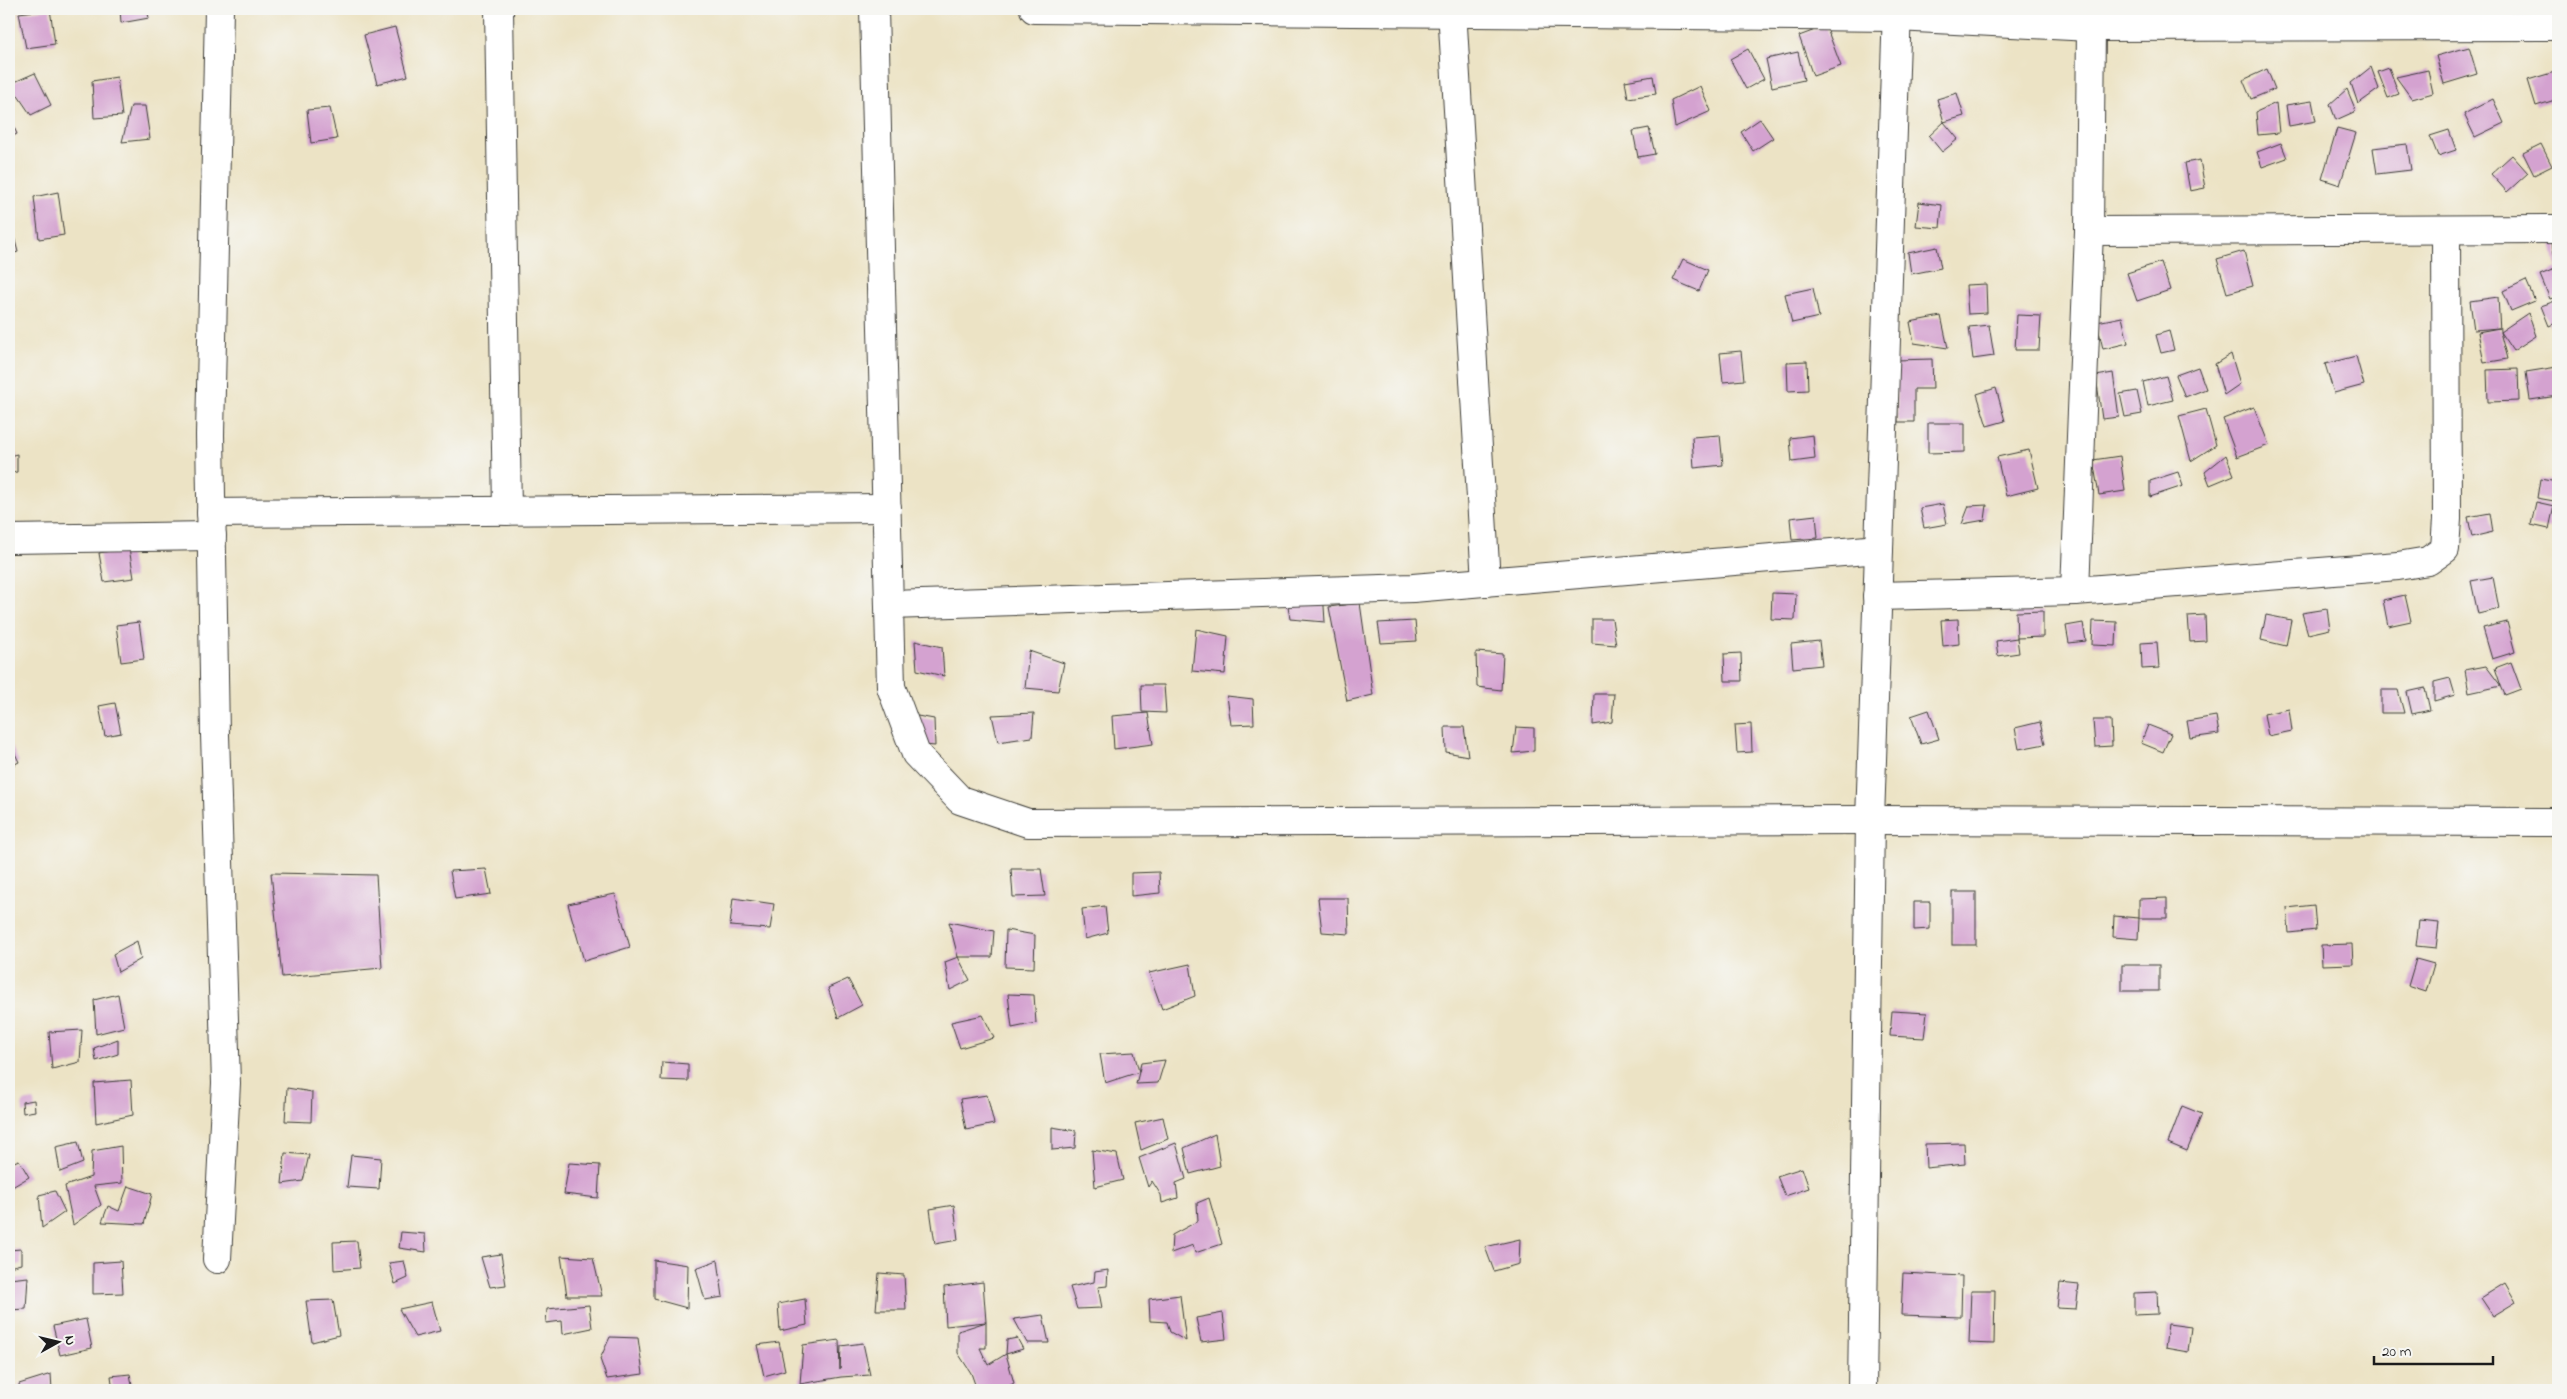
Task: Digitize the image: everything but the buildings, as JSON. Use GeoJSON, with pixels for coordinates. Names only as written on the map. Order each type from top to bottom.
{"type":"FeatureCollection","features":[{"type":"Feature","properties":{"kind":"street"},"geometry":{"type":"LineString","coordinates":[[217,1259],[226,1083],[215,745],[210,425],[219,9]]}},
{"type":"Feature","properties":{"kind":"street"},"geometry":{"type":"LineString","coordinates":[[499,9],[507,511]]}},
{"type":"Feature","properties":{"kind":"street"},"geometry":{"type":"LineString","coordinates":[[874,9],[891,687],[916,754],[960,800],[1028,823],[1870,820],[2558,822]]}},
{"type":"Feature","properties":{"kind":"street"},"geometry":{"type":"LineString","coordinates":[[1034,9],[1897,13],[2091,27],[2558,26]]}},
{"type":"Feature","properties":{"kind":"street"},"geometry":{"type":"LineString","coordinates":[[1452,11],[1486,582]]}},
{"type":"Feature","properties":{"kind":"street"},"geometry":{"type":"LineString","coordinates":[[1862,1390],[1870,820],[1897,13]]}},
{"type":"Feature","properties":{"kind":"street"},"geometry":{"type":"LineString","coordinates":[[2075,591],[2090,232],[2091,27]]}},
{"type":"Feature","properties":{"kind":"street"},"geometry":{"type":"LineString","coordinates":[[2090,232],[2558,229]]}},
{"type":"Feature","properties":{"kind":"street"},"geometry":{"type":"LineString","coordinates":[[1877,596],[2075,591],[2398,566],[2428,561],[2445,549],[2446,231]]}},
{"type":"Feature","properties":{"kind":"street"},"geometry":{"type":"LineString","coordinates":[[9,539],[212,525],[507,511],[887,508]]}},
{"type":"Feature","properties":{"kind":"street"},"geometry":{"type":"LineString","coordinates":[[890,605],[1413,588],[1879,549]]}}]}
